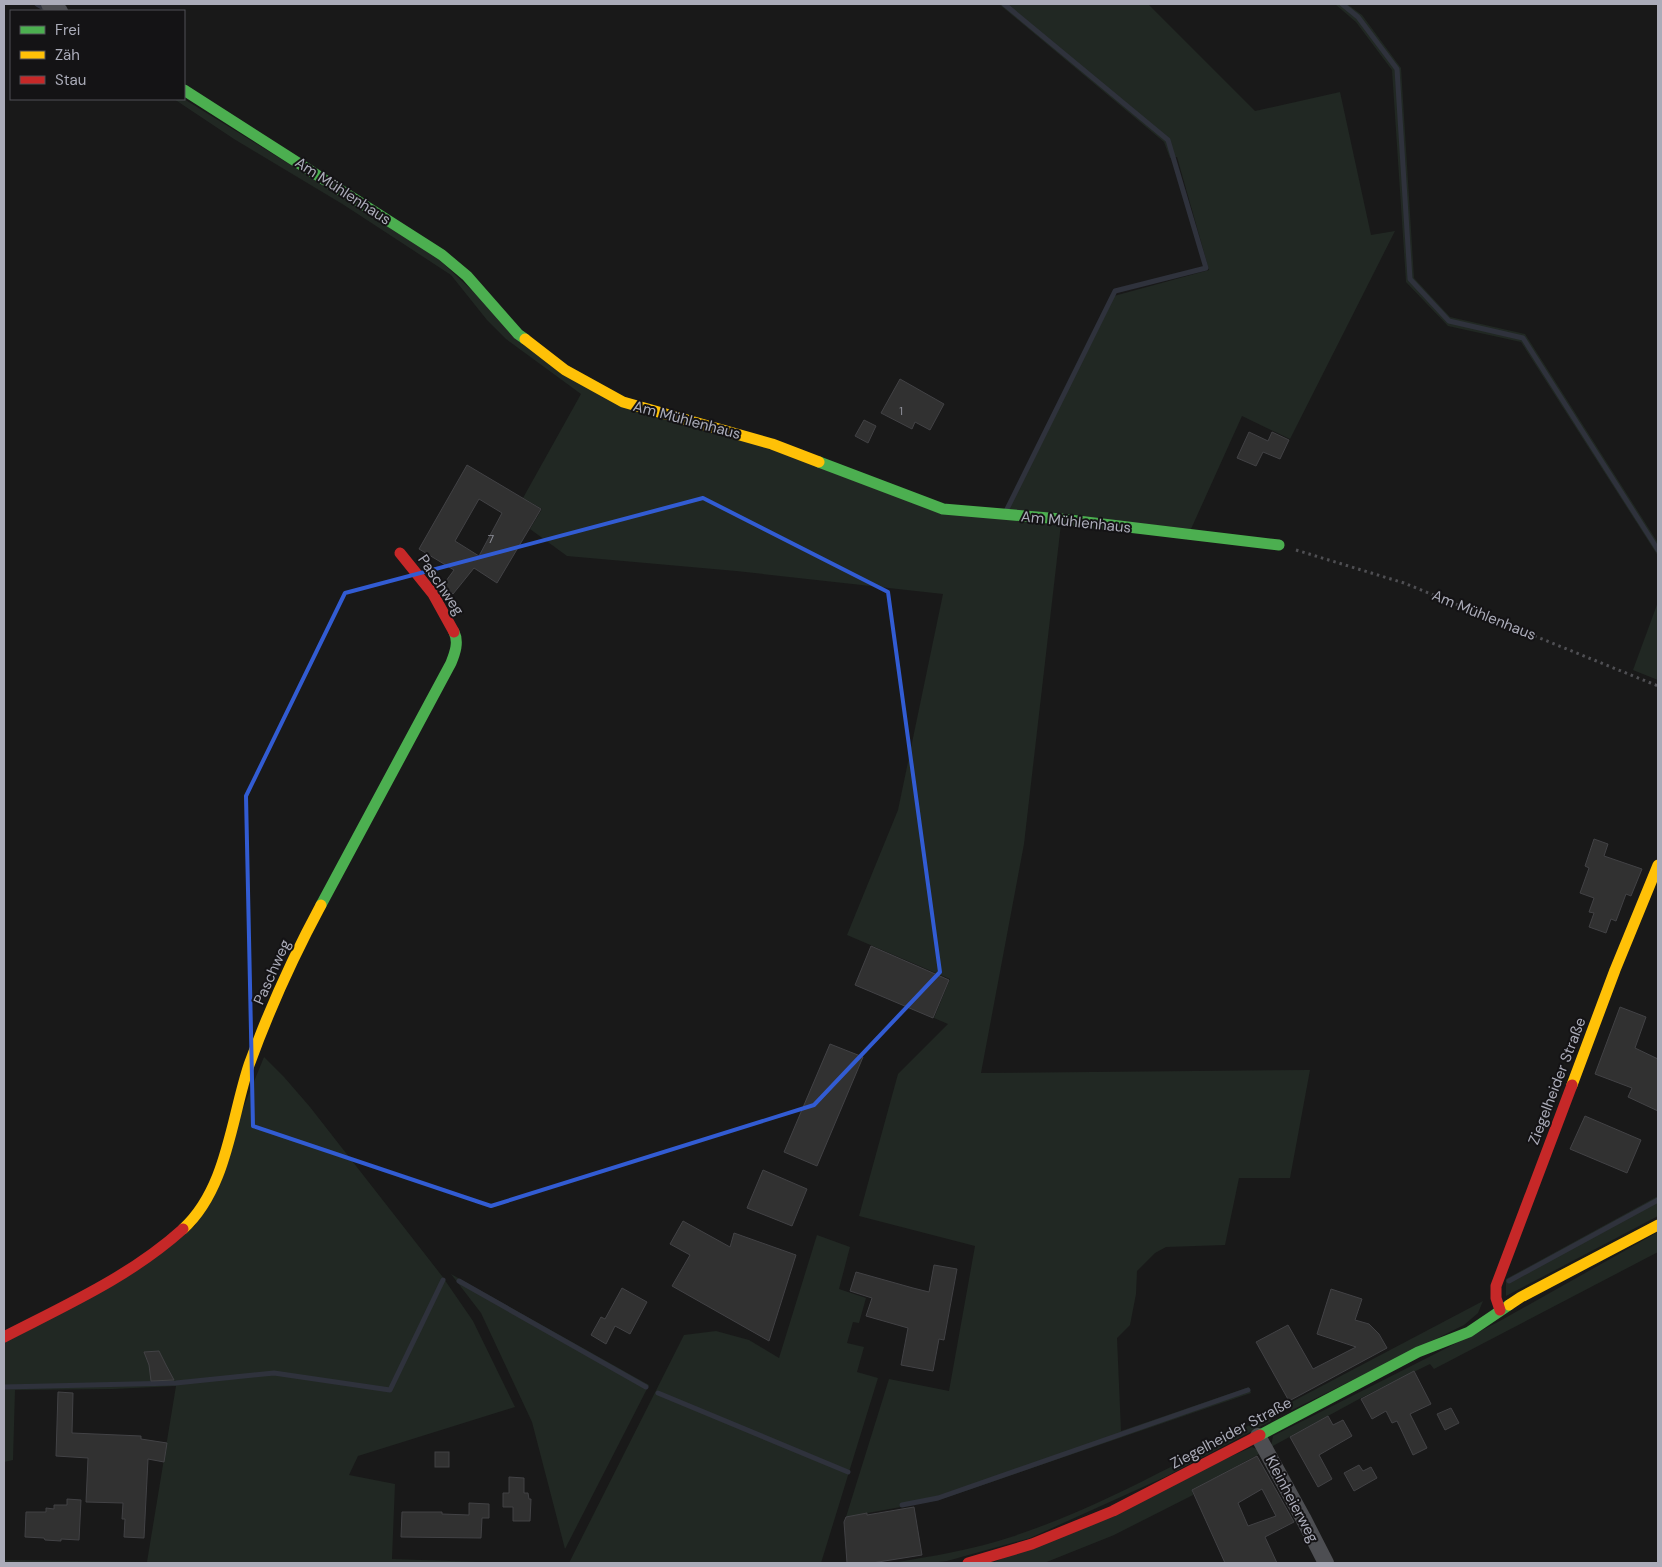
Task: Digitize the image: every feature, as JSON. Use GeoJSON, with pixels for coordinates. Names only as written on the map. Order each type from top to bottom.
{"type":"FeatureCollection","features":[{"type":"Feature","properties":{"kind":"street","name":"Am Mühlenhaus"},"geometry":{"type":"LineString","coordinates":[[185,91],[442,255],[467,276],[518,334],[565,370],[623,402],[772,444],[943,509],[1062,519],[1279,545]]}},
{"type":"Feature","properties":{"kind":"street","name":"Paschweg"},"geometry":{"type":"LineString","coordinates":[[4,1337],[80,1298],[145,1260],[192,1221],[210,1197],[249,1066],[279,988],[316,914],[425,714],[451,663],[456,648],[456,635],[443,610],[433,594],[400,553]]}},
{"type":"Feature","properties":{"kind":"street","name":"Ziegelheider Straße"},"geometry":{"type":"LineString","coordinates":[[1500,1310],[1496,1298],[1496,1286],[1615,970],[1658,865]]}},
{"type":"Feature","properties":{"kind":"street","name":"Ziegelheider Straße"},"geometry":{"type":"LineString","coordinates":[[968,1563],[1039,1542],[1086,1524],[1134,1502],[1418,1352],[1469,1332],[1529,1292],[1658,1225]]}},
{"type":"Feature","properties":{"kind":"street","name":"Kleinheierweg"},"geometry":{"type":"LineString","coordinates":[[1258,1436],[1326,1563]]}},
{"type":"Feature","properties":{"kind":"path","name":"Am Mühlenhaus"},"geometry":{"type":"LineString","coordinates":[[1306,553],[1404,583],[1658,686]]}},
{"type":"Feature","properties":{"kind":"highlighted area"},"geometry":{"type":"Polygon","coordinates":[[[703,498],[888,592],[940,972],[814,1105],[491,1206],[253,1126],[246,796],[345,593],[703,498]]]}},
{"type":"Feature","properties":{"kind":"shaded area"},"geometry":{"type":"Polygon","coordinates":[[[999,4],[1148,4],[1255,111],[1340,92],[1371,235],[1395,231],[1290,439],[1242,416],[1191,529],[1009,509],[1114,296],[1209,270],[1177,157],[1170,158],[1164,142],[999,4]]]}},
{"type":"Feature","properties":{"kind":"shaded area"},"geometry":{"type":"Polygon","coordinates":[[[1335,4],[1347,4],[1362,15],[1401,68],[1414,278],[1450,317],[1525,334],[1658,543],[1658,556],[1521,342],[1448,326],[1406,282],[1392,70],[1356,22],[1335,4]]]}},
{"type":"Feature","properties":{"kind":"shaded area"},"geometry":{"type":"Polygon","coordinates":[[[176,100],[185,100],[431,252],[562,375],[770,447],[942,512],[1061,524],[1024,844],[981,1073],[1310,1070],[1290,1178],[1239,1178],[1225,1245],[1166,1247],[1155,1253],[1137,1271],[1136,1294],[1130,1325],[1117,1338],[1121,1431],[1249,1387],[1251,1393],[939,1500],[846,1517],[889,1379],[949,1391],[975,1246],[859,1216],[898,1074],[948,1024],[934,1018],[950,979],[847,935],[898,810],[943,594],[736,571],[567,556],[530,529],[542,509],[523,498],[581,394],[506,339],[487,320],[451,275],[344,205],[234,139],[176,100]]]}},
{"type":"Feature","properties":{"kind":"shaded area"},"geometry":{"type":"Polygon","coordinates":[[[1658,602],[1658,680],[1633,670],[1658,602]]]}},
{"type":"Feature","properties":{"kind":"shaded area"},"geometry":{"type":"Polygon","coordinates":[[[264,1057],[310,1107],[442,1276],[473,1321],[515,1407],[358,1456],[349,1475],[395,1484],[392,1559],[510,1563],[4,1563],[4,1560],[147,1562],[176,1386],[15,1390],[13,1460],[4,1462],[4,1340],[195,1226],[264,1057]]]}},
{"type":"Feature","properties":{"kind":"shaded area"},"geometry":{"type":"Polygon","coordinates":[[[1658,1196],[1658,1216],[1506,1296],[1506,1279],[1658,1196]]]}},
{"type":"Feature","properties":{"kind":"shaded area"},"geometry":{"type":"Polygon","coordinates":[[[1658,1232],[1658,1252],[1434,1369],[1430,1364],[1361,1398],[1271,1447],[1273,1436],[1498,1322],[1658,1232]]]}},
{"type":"Feature","properties":{"kind":"shaded area"},"geometry":{"type":"Polygon","coordinates":[[[817,1235],[850,1247],[839,1289],[866,1298],[859,1323],[853,1322],[847,1343],[864,1347],[857,1372],[878,1378],[821,1563],[569,1563],[684,1335],[716,1331],[749,1340],[779,1358],[817,1235]]]}},
{"type":"Feature","properties":{"kind":"shaded area"},"geometry":{"type":"Polygon","coordinates":[[[451,1274],[649,1385],[565,1549],[532,1422],[481,1313],[451,1274]]]}},
{"type":"Feature","properties":{"kind":"shaded area"},"geometry":{"type":"Polygon","coordinates":[[[1483,1301],[1478,1313],[1464,1325],[1292,1410],[1282,1407],[1483,1301]]]}},
{"type":"Feature","properties":{"kind":"shaded area"},"geometry":{"type":"Polygon","coordinates":[[[1269,1415],[1271,1421],[1165,1477],[1030,1538],[947,1561],[892,1563],[982,1546],[1045,1525],[1143,1481],[1269,1415]]]}},
{"type":"Feature","properties":{"kind":"shaded area"},"geometry":{"type":"Polygon","coordinates":[[[1252,1447],[1263,1452],[1192,1490],[1193,1495],[1114,1535],[1044,1563],[992,1563],[1252,1447]]]}},
{"type":"Feature","properties":{"kind":"building"},"geometry":{"type":"Polygon","coordinates":[[[900,379],[944,404],[930,430],[915,422],[912,429],[881,413],[900,379]]]}},
{"type":"Feature","properties":{"kind":"building"},"geometry":{"type":"Polygon","coordinates":[[[864,420],[876,426],[868,443],[855,436],[864,420]]]}},
{"type":"Feature","properties":{"kind":"building"},"geometry":{"type":"Polygon","coordinates":[[[1249,432],[1268,441],[1272,432],[1289,440],[1280,459],[1263,452],[1256,466],[1237,458],[1249,432]]]}},
{"type":"Feature","properties":{"kind":"building"},"geometry":{"type":"Polygon","coordinates":[[[467,465],[541,509],[497,583],[474,568],[453,594],[443,585],[454,570],[419,549],[467,465]],[[479,499],[455,541],[479,556],[502,513],[479,499]]]}},
{"type":"Feature","properties":{"kind":"building"},"geometry":{"type":"Polygon","coordinates":[[[1594,839],[1608,844],[1604,856],[1642,869],[1631,896],[1626,894],[1616,921],[1611,919],[1606,933],[1589,927],[1594,913],[1589,912],[1594,898],[1580,893],[1589,868],[1585,866],[1594,839]]]}},
{"type":"Feature","properties":{"kind":"building"},"geometry":{"type":"Polygon","coordinates":[[[871,946],[949,980],[933,1018],[855,985],[871,946]]]}},
{"type":"Feature","properties":{"kind":"building"},"geometry":{"type":"Polygon","coordinates":[[[1620,1007],[1646,1017],[1635,1048],[1658,1059],[1658,1111],[1628,1097],[1632,1088],[1595,1074],[1620,1007]]]}},
{"type":"Feature","properties":{"kind":"building"},"geometry":{"type":"Polygon","coordinates":[[[830,1044],[863,1057],[817,1166],[784,1152],[830,1044]]]}},
{"type":"Feature","properties":{"kind":"building"},"geometry":{"type":"Polygon","coordinates":[[[1585,1116],[1641,1140],[1627,1173],[1570,1149],[1585,1116]]]}},
{"type":"Feature","properties":{"kind":"building"},"geometry":{"type":"Polygon","coordinates":[[[763,1170],[807,1189],[792,1226],[747,1208],[763,1170]]]}},
{"type":"Feature","properties":{"kind":"building"},"geometry":{"type":"Polygon","coordinates":[[[683,1221],[730,1247],[734,1233],[796,1255],[769,1341],[672,1286],[690,1255],[670,1244],[683,1221]]]}},
{"type":"Feature","properties":{"kind":"building"},"geometry":{"type":"Polygon","coordinates":[[[934,1265],[957,1269],[944,1340],[939,1339],[933,1371],[901,1365],[908,1328],[866,1316],[872,1298],[850,1291],[856,1272],[929,1292],[934,1265]]]}},
{"type":"Feature","properties":{"kind":"building"},"geometry":{"type":"Polygon","coordinates":[[[622,1288],[647,1302],[630,1334],[615,1326],[606,1344],[591,1335],[601,1317],[605,1319],[622,1288]]]}},
{"type":"Feature","properties":{"kind":"building"},"geometry":{"type":"Polygon","coordinates":[[[1331,1289],[1362,1299],[1355,1320],[1369,1324],[1379,1334],[1387,1348],[1289,1401],[1256,1342],[1288,1325],[1313,1369],[1356,1347],[1317,1334],[1331,1289]]]}},
{"type":"Feature","properties":{"kind":"building"},"geometry":{"type":"Polygon","coordinates":[[[159,1351],[174,1380],[151,1381],[149,1365],[144,1352],[159,1351]]]}},
{"type":"Feature","properties":{"kind":"building"},"geometry":{"type":"Polygon","coordinates":[[[1414,1371],[1431,1404],[1410,1414],[1427,1448],[1413,1455],[1397,1421],[1392,1423],[1386,1411],[1372,1419],[1361,1399],[1414,1371]]]}},
{"type":"Feature","properties":{"kind":"building"},"geometry":{"type":"Polygon","coordinates":[[[58,1392],[73,1393],[72,1433],[141,1436],[141,1439],[167,1443],[164,1462],[148,1459],[144,1538],[124,1537],[125,1519],[122,1519],[123,1503],[86,1502],[88,1458],[56,1456],[58,1392]]]}},
{"type":"Feature","properties":{"kind":"building"},"geometry":{"type":"Polygon","coordinates":[[[1451,1408],[1459,1423],[1445,1430],[1437,1414],[1451,1408]]]}},
{"type":"Feature","properties":{"kind":"building"},"geometry":{"type":"Polygon","coordinates":[[[1328,1416],[1333,1425],[1343,1420],[1352,1436],[1319,1455],[1332,1479],[1318,1487],[1290,1437],[1328,1416]]]}},
{"type":"Feature","properties":{"kind":"building"},"geometry":{"type":"Polygon","coordinates":[[[435,1452],[449,1452],[449,1467],[435,1467],[435,1452]]]}},
{"type":"Feature","properties":{"kind":"building"},"geometry":{"type":"Polygon","coordinates":[[[1257,1456],[1294,1522],[1265,1537],[1277,1563],[1225,1563],[1192,1490],[1257,1456]],[[1262,1489],[1238,1503],[1248,1526],[1276,1516],[1262,1489]]]}},
{"type":"Feature","properties":{"kind":"building"},"geometry":{"type":"Polygon","coordinates":[[[1359,1465],[1363,1471],[1371,1467],[1377,1478],[1354,1491],[1344,1473],[1359,1465]]]}},
{"type":"Feature","properties":{"kind":"building"},"geometry":{"type":"Polygon","coordinates":[[[509,1477],[524,1478],[524,1493],[528,1493],[529,1499],[531,1499],[530,1521],[513,1521],[513,1507],[503,1507],[503,1493],[509,1493],[509,1477]]]}},
{"type":"Feature","properties":{"kind":"building"},"geometry":{"type":"Polygon","coordinates":[[[67,1499],[81,1500],[79,1540],[61,1539],[61,1541],[25,1537],[26,1512],[46,1512],[46,1508],[54,1509],[54,1505],[67,1505],[67,1499]]]}},
{"type":"Feature","properties":{"kind":"building"},"geometry":{"type":"Polygon","coordinates":[[[469,1503],[489,1504],[489,1518],[482,1518],[481,1538],[401,1537],[402,1512],[442,1512],[442,1514],[469,1515],[469,1503]]]}},
{"type":"Feature","properties":{"kind":"building"},"geometry":{"type":"Polygon","coordinates":[[[914,1507],[922,1555],[872,1563],[847,1563],[844,1522],[846,1517],[914,1507]]]}},
{"type":"Feature","properties":{"kind":"waterway"},"geometry":{"type":"LineString","coordinates":[[37,4],[47,10]]}},
{"type":"Feature","properties":{"kind":"waterway"},"geometry":{"type":"LineString","coordinates":[[1004,4],[1168,140],[1206,268],[1115,291],[1007,509]]}},
{"type":"Feature","properties":{"kind":"waterway"},"geometry":{"type":"LineString","coordinates":[[1342,4],[1358,17],[1397,69],[1410,279],[1449,321],[1523,338],[1658,550]]}},
{"type":"Feature","properties":{"kind":"waterway"},"geometry":{"type":"LineString","coordinates":[[1509,1281],[1658,1200]]}},
{"type":"Feature","properties":{"kind":"waterway"},"geometry":{"type":"LineString","coordinates":[[4,1387],[176,1383],[274,1373],[390,1390],[443,1280]]}},
{"type":"Feature","properties":{"kind":"waterway"},"geometry":{"type":"LineString","coordinates":[[459,1281],[646,1387]]}},
{"type":"Feature","properties":{"kind":"waterway"},"geometry":{"type":"LineString","coordinates":[[902,1505],[938,1498],[1248,1390]]}},
{"type":"Feature","properties":{"kind":"waterway"},"geometry":{"type":"LineString","coordinates":[[658,1393],[848,1472]]}},
{"type":"Feature","properties":{"kind":"traffic: fast"},"geometry":{"type":"LineString","coordinates":[[185,91],[442,255],[467,276],[518,334],[525,339]]}},
{"type":"Feature","properties":{"kind":"traffic: fast"},"geometry":{"type":"LineString","coordinates":[[819,462],[943,509],[1061,519],[1279,545]]}},
{"type":"Feature","properties":{"kind":"traffic: fast"},"geometry":{"type":"LineString","coordinates":[[321,905],[451,663],[456,644],[454,632]]}},
{"type":"Feature","properties":{"kind":"traffic: fast"},"geometry":{"type":"LineString","coordinates":[[1260,1435],[1418,1352],[1469,1332],[1509,1305]]}},
{"type":"Feature","properties":{"kind":"traffic: slow"},"geometry":{"type":"LineString","coordinates":[[525,339],[565,370],[623,402],[772,444],[819,462]]}},
{"type":"Feature","properties":{"kind":"traffic: slow"},"geometry":{"type":"LineString","coordinates":[[1572,1085],[1615,970],[1658,865]]}},
{"type":"Feature","properties":{"kind":"traffic: slow"},"geometry":{"type":"LineString","coordinates":[[183,1229],[198,1213],[218,1174],[226,1152],[249,1065],[257,1044],[282,984],[321,905]]}},
{"type":"Feature","properties":{"kind":"traffic: slow"},"geometry":{"type":"LineString","coordinates":[[1509,1305],[1658,1225]]}},
{"type":"Feature","properties":{"kind":"traffic: jam"},"geometry":{"type":"LineString","coordinates":[[400,553],[433,594],[454,632]]}},
{"type":"Feature","properties":{"kind":"traffic: jam"},"geometry":{"type":"LineString","coordinates":[[1500,1310],[1496,1298],[1496,1286],[1572,1085]]}},
{"type":"Feature","properties":{"kind":"traffic: jam"},"geometry":{"type":"LineString","coordinates":[[4,1337],[97,1289],[142,1261],[183,1229]]}},
{"type":"Feature","properties":{"kind":"traffic: jam"},"geometry":{"type":"LineString","coordinates":[[968,1563],[1032,1544],[1113,1511],[1260,1435]]}}]}
